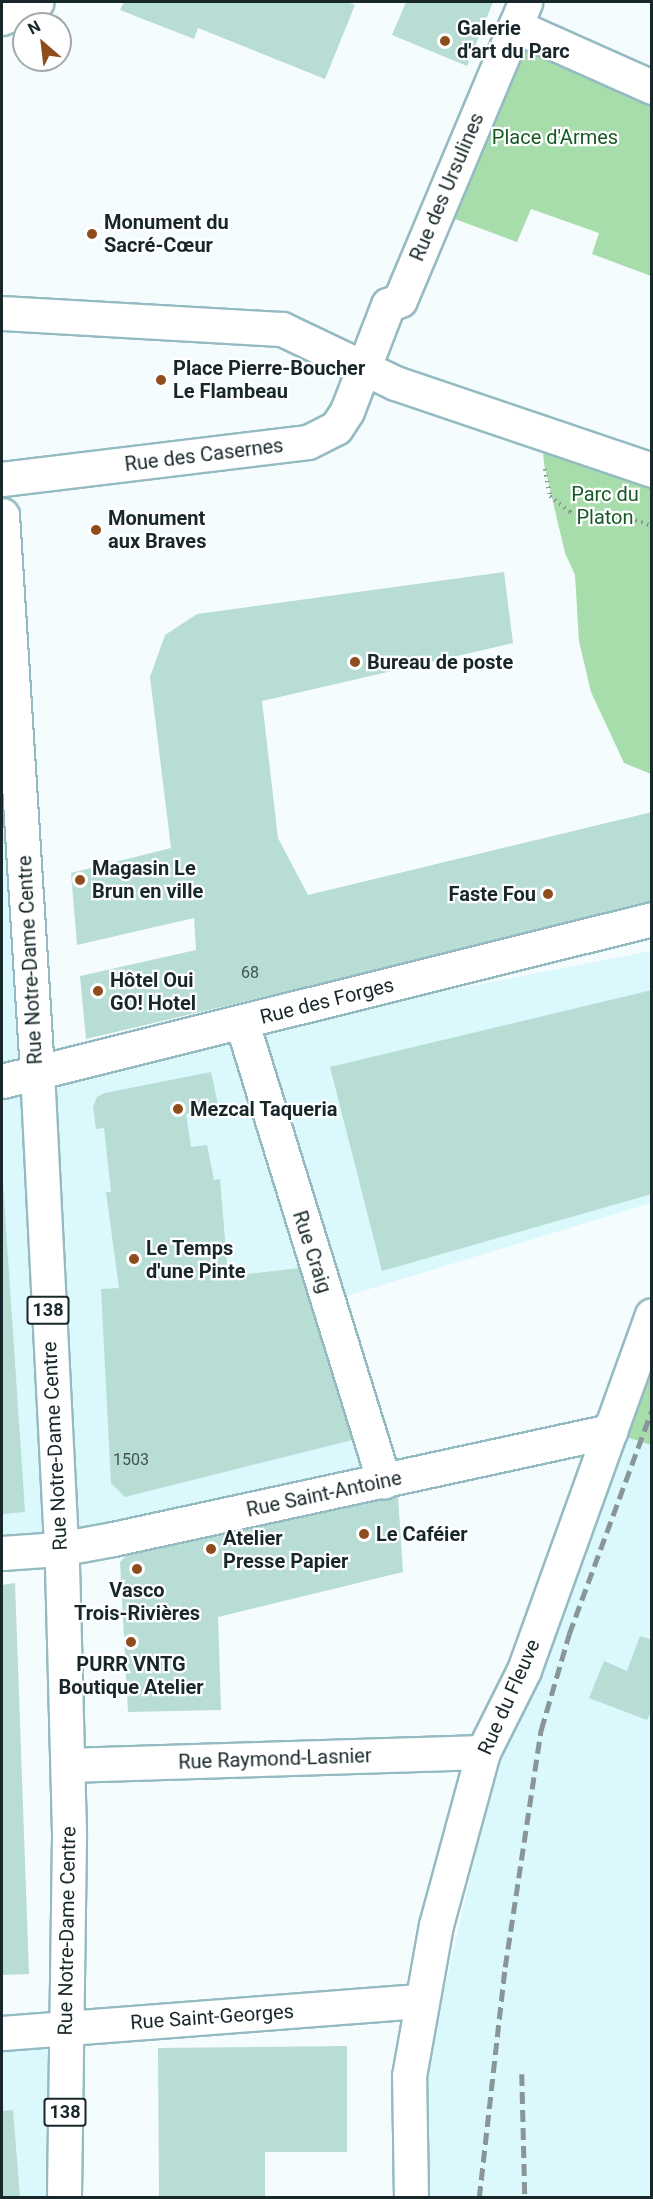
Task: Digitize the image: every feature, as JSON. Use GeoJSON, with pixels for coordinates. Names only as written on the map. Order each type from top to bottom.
{"type":"FeatureCollection","features":[{"type":"Feature","properties":{"kind":"street"},"geometry":{"type":"LineString","coordinates":[[2,18],[36,2]]}},
{"type":"Feature","properties":{"kind":"street"},"geometry":{"type":"LineString","coordinates":[[520,14],[651,87]]}},
{"type":"Feature","properties":{"kind":"street","name":"Rue des Ursulines"},"geometry":{"type":"LineString","coordinates":[[364,366],[388,305],[400,300],[520,14]]}},
{"type":"Feature","properties":{"kind":"street"},"geometry":{"type":"LineString","coordinates":[[2,313],[274,327],[364,366],[395,383],[651,470]]}},
{"type":"Feature","properties":{"kind":"street","name":"Rue des Casernes"},"geometry":{"type":"LineString","coordinates":[[2,479],[316,439],[331,431],[344,417],[364,366]]}},
{"type":"Feature","properties":{"kind":"street","name":"Rue Notre-Dame Centre"},"geometry":{"type":"LineString","coordinates":[[2,515],[7,653],[37,1071],[68,1765],[64,2198]]}},
{"type":"Feature","properties":{"kind":"street","name":"Rue des Forges"},"geometry":{"type":"LineString","coordinates":[[2,1081],[242,1023],[651,919]]}},
{"type":"Feature","properties":{"kind":"street","name":"Rue Craig"},"geometry":{"type":"LineString","coordinates":[[242,1023],[384,1481]]}},
{"type":"Feature","properties":{"kind":"street","name":"Rue du Fleuve"},"geometry":{"type":"LineString","coordinates":[[411,2198],[409,2076],[436,1925],[483,1752],[524,1670],[651,1315]]}},
{"type":"Feature","properties":{"kind":"street","name":"Rue Saint-Antoine"},"geometry":{"type":"LineString","coordinates":[[2,1553],[59,1549],[610,1431]]}},
{"type":"Feature","properties":{"kind":"street","name":"Rue Raymond-Lasnier"},"geometry":{"type":"LineString","coordinates":[[68,1765],[483,1752]]}},
{"type":"Feature","properties":{"kind":"street","name":"Rue Saint-Georges"},"geometry":{"type":"LineString","coordinates":[[2,2033],[422,2001]]}},
{"type":"Feature","properties":{"kind":"path"},"geometry":{"type":"LineString","coordinates":[[556,438],[544,474],[555,502],[579,514],[630,518],[651,526]]}},
{"type":"Feature","properties":{"kind":"shaded area"},"geometry":{"type":"Polygon","coordinates":[[[2,652],[31,1067],[2,1076],[2,652]]]}},
{"type":"Feature","properties":{"kind":"shaded area"},"geometry":{"type":"Polygon","coordinates":[[[651,951],[651,1203],[340,1298],[239,1031],[651,951]]]}},
{"type":"Feature","properties":{"kind":"shaded area"},"geometry":{"type":"Polygon","coordinates":[[[236,1031],[404,1480],[60,1548],[41,1076],[236,1031]]]}},
{"type":"Feature","properties":{"kind":"shaded area"},"geometry":{"type":"Polygon","coordinates":[[[34,1076],[57,1548],[2,1551],[2,1086],[34,1076]]]}},
{"type":"Feature","properties":{"kind":"shaded area"},"geometry":{"type":"Polygon","coordinates":[[[620,1435],[652,1445],[651,2197],[421,2198],[422,2087],[497,1762],[620,1435]]]}},
{"type":"Feature","properties":{"kind":"shaded area"},"geometry":{"type":"Polygon","coordinates":[[[86,2036],[69,2197],[2,2198],[2,2044],[86,2036]]]}},
{"type":"Feature","properties":{"kind":"green space","name":"Place d'Armes"},"geometry":{"type":"Polygon","coordinates":[[[511,39],[651,95],[651,276],[592,254],[599,233],[531,209],[517,242],[439,213],[511,39]]]}},
{"type":"Feature","properties":{"kind":"green space","name":"Parc du Platon"},"geometry":{"type":"Polygon","coordinates":[[[542,438],[651,473],[651,774],[624,763],[591,692],[579,641],[575,575],[565,553],[544,464],[542,438]]]}},
{"type":"Feature","properties":{"kind":"green space"},"geometry":{"type":"Polygon","coordinates":[[[651,1345],[651,1445],[620,1435],[651,1345]]]}},
{"type":"Feature","properties":{"kind":"building"},"geometry":{"type":"Polygon","coordinates":[[[124,2],[347,2],[355,5],[325,79],[198,28],[194,39],[120,10],[124,2]]]}},
{"type":"Feature","properties":{"kind":"building"},"geometry":{"type":"Polygon","coordinates":[[[406,2],[493,2],[467,66],[392,35],[406,2]]]}},
{"type":"Feature","properties":{"kind":"building"},"geometry":{"type":"Polygon","coordinates":[[[504,572],[513,643],[262,701],[278,838],[308,895],[652,812],[652,905],[86,1039],[80,976],[196,950],[194,918],[77,945],[71,873],[171,848],[150,677],[165,635],[197,614],[504,572]]]}},
{"type":"Feature","properties":{"kind":"building"},"geometry":{"type":"Polygon","coordinates":[[[652,990],[652,1194],[382,1271],[330,1067],[652,990]]]}},
{"type":"Feature","properties":{"kind":"building"},"geometry":{"type":"Polygon","coordinates":[[[211,1072],[219,1109],[186,1114],[191,1147],[207,1145],[214,1180],[220,1179],[228,1276],[310,1267],[360,1438],[125,1497],[111,1483],[101,1289],[119,1288],[106,1192],[111,1192],[104,1128],[96,1129],[93,1107],[97,1097],[105,1093],[211,1072]]]}},
{"type":"Feature","properties":{"kind":"building"},"geometry":{"type":"Polygon","coordinates":[[[2,1169],[25,1512],[2,1514],[2,1169]]]}},
{"type":"Feature","properties":{"kind":"building"},"geometry":{"type":"Polygon","coordinates":[[[398,1496],[403,1572],[218,1617],[221,1710],[128,1712],[120,1562],[130,1551],[398,1496]]]}},
{"type":"Feature","properties":{"kind":"building"},"geometry":{"type":"Polygon","coordinates":[[[15,1583],[29,1974],[2,1975],[2,1585],[15,1583]]]}},
{"type":"Feature","properties":{"kind":"building"},"geometry":{"type":"Polygon","coordinates":[[[640,1636],[652,1640],[652,1710],[647,1720],[589,1698],[604,1661],[627,1671],[640,1636]]]}},
{"type":"Feature","properties":{"kind":"building"},"geometry":{"type":"Polygon","coordinates":[[[347,2046],[347,2152],[265,2152],[265,2198],[159,2198],[158,2048],[347,2046]]]}},
{"type":"Feature","properties":{"kind":"building"},"geometry":{"type":"Polygon","coordinates":[[[13,2110],[20,2198],[2,2198],[2,2111],[13,2110]]]}},
{"type":"Feature","properties":{"kind":"railway"},"geometry":{"type":"LineString","coordinates":[[479,2198],[505,1967],[541,1730],[569,1634],[652,1410]]}},
{"type":"Feature","properties":{"kind":"railway"},"geometry":{"type":"LineString","coordinates":[[522,2074],[525,2198]]}},
{"type":"Feature","properties":{"kind":"place","name":"Galerie d'art du Parc"},"geometry":{"type":"Point","coordinates":[445,41]}},
{"type":"Feature","properties":{"kind":"place","name":"Monument du Sacré-Cœur"},"geometry":{"type":"Point","coordinates":[92,234]}},
{"type":"Feature","properties":{"kind":"place","name":"Place Pierre-Boucher Le Flambeau"},"geometry":{"type":"Point","coordinates":[161,380]}},
{"type":"Feature","properties":{"kind":"place","name":"Monument aux Braves"},"geometry":{"type":"Point","coordinates":[96,530]}},
{"type":"Feature","properties":{"kind":"place","name":"Bureau de poste"},"geometry":{"type":"Point","coordinates":[355,662]}},
{"type":"Feature","properties":{"kind":"place","name":"Magasin Le Brun en ville"},"geometry":{"type":"Point","coordinates":[80,880]}},
{"type":"Feature","properties":{"kind":"place","name":"Faste Fou"},"geometry":{"type":"Point","coordinates":[548,894]}},
{"type":"Feature","properties":{"kind":"place","name":"Hôtel Oui GO! Hotel"},"geometry":{"type":"Point","coordinates":[98,991]}},
{"type":"Feature","properties":{"kind":"place","name":"Mezcal Taqueria"},"geometry":{"type":"Point","coordinates":[178,1109]}},
{"type":"Feature","properties":{"kind":"place","name":"Le Temps d'une Pinte"},"geometry":{"type":"Point","coordinates":[134,1259]}},
{"type":"Feature","properties":{"kind":"place","name":"Le Caféier"},"geometry":{"type":"Point","coordinates":[364,1534]}},
{"type":"Feature","properties":{"kind":"place","name":"Atelier Presse Papier"},"geometry":{"type":"Point","coordinates":[211,1549]}},
{"type":"Feature","properties":{"kind":"place","name":"Vasco Trois-Rivières"},"geometry":{"type":"Point","coordinates":[137,1569]}},
{"type":"Feature","properties":{"kind":"place","name":"PURR VNTG Boutique Atelier"},"geometry":{"type":"Point","coordinates":[131,1642]}}]}
